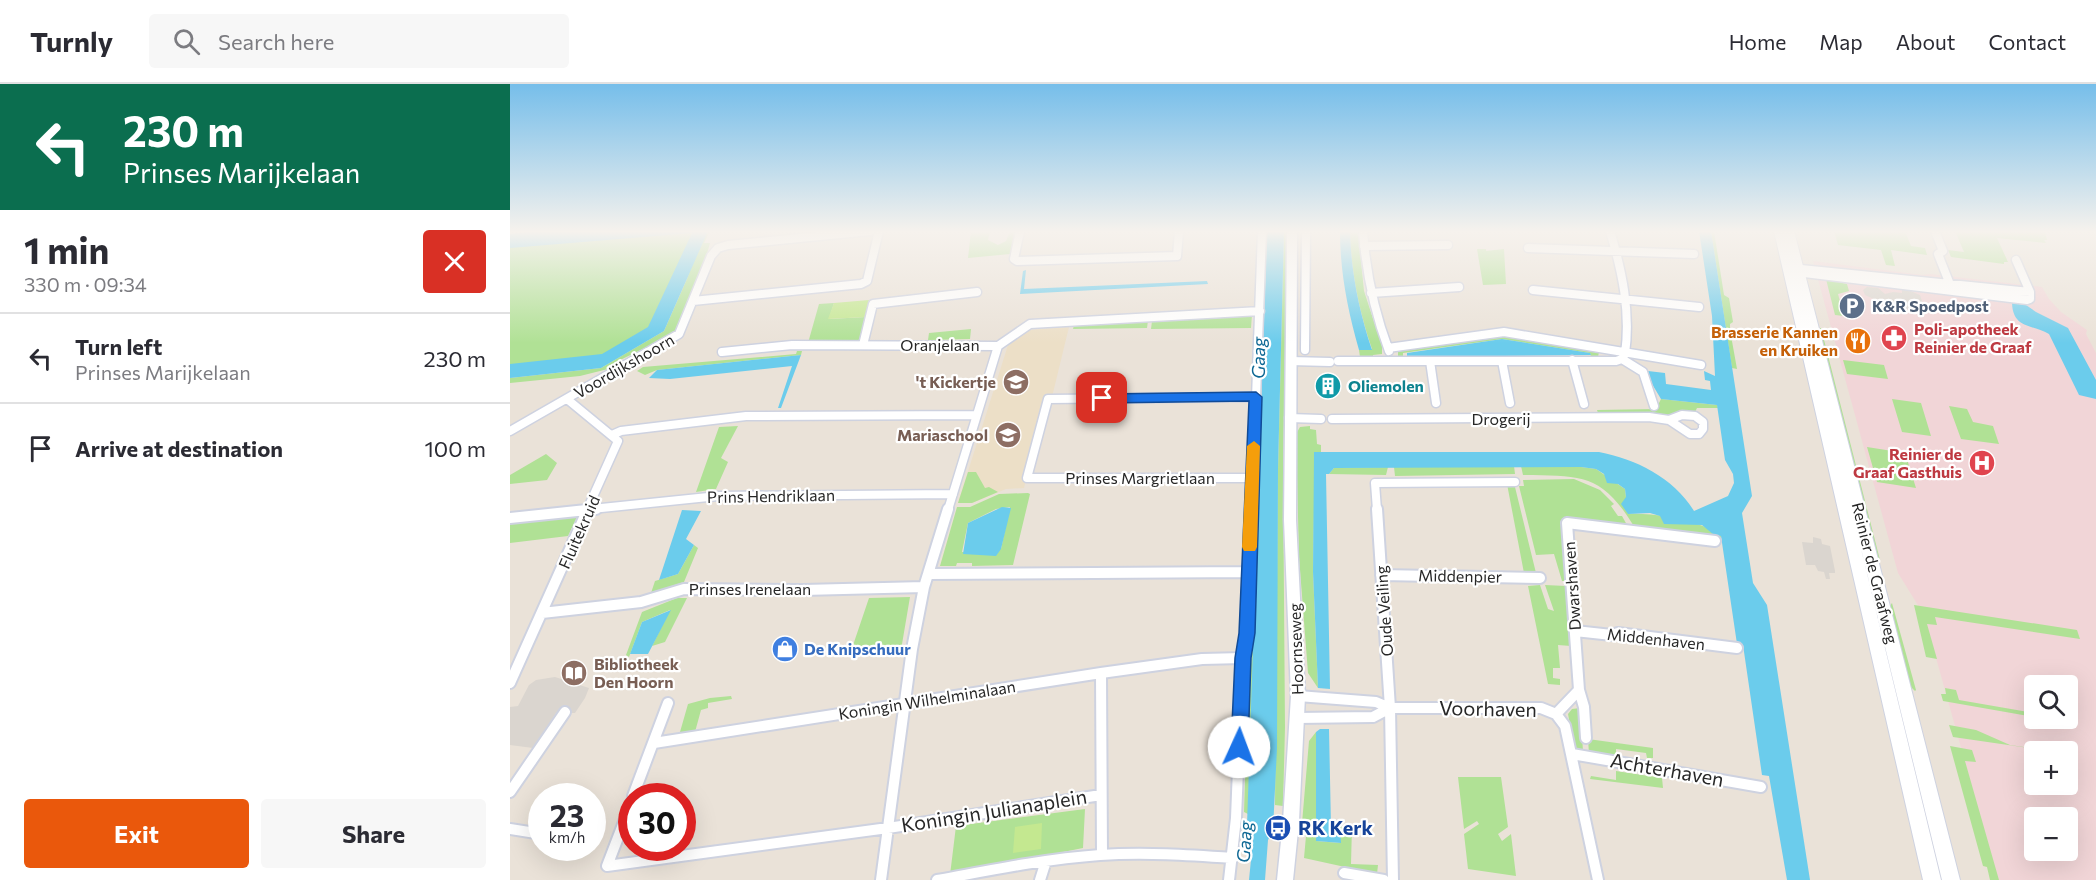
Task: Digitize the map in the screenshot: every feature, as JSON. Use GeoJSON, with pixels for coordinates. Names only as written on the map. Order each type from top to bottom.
{"type":"FeatureCollection","features":[{"type":"Feature","properties":{"kind":"main road","name":"Reinier de Graafweg"},"geometry":{"type":"LineString","coordinates":[[1795,270],[1932,880]]}},
{"type":"Feature","properties":{"kind":"main road","name":"Reinier de Graafweg"},"geometry":{"type":"LineString","coordinates":[[1795,270],[1951,880]]}},
{"type":"Feature","properties":{"kind":"street","name":"Voordijkshoorn"},"geometry":{"type":"LineString","coordinates":[[510,431],[679,334],[706,268]]}},
{"type":"Feature","properties":{"kind":"street"},"geometry":{"type":"LineString","coordinates":[[693,301],[861,284],[867,281],[870,268]]}},
{"type":"Feature","properties":{"kind":"street"},"geometry":{"type":"LineString","coordinates":[[1229,880],[1233,858],[1243,658],[1247,633],[1261,268]]}},
{"type":"Feature","properties":{"kind":"street","name":"Hoornseweg"},"geometry":{"type":"LineString","coordinates":[[1285,880],[1298,696],[1290,519],[1291,268]]}},
{"type":"Feature","properties":{"kind":"street"},"geometry":{"type":"LineString","coordinates":[[1305,350],[1306,268]]}},
{"type":"Feature","properties":{"kind":"street"},"geometry":{"type":"LineString","coordinates":[[1367,268],[1371,293],[1391,362]]}},
{"type":"Feature","properties":{"kind":"street"},"geometry":{"type":"LineString","coordinates":[[1619,268],[1625,299],[1627,343],[1623,357]]}},
{"type":"Feature","properties":{"kind":"street"},"geometry":{"type":"LineString","coordinates":[[1943,268],[1951,288]]}},
{"type":"Feature","properties":{"kind":"street"},"geometry":{"type":"LineString","coordinates":[[1795,270],[2030,299],[2030,292],[2020,268]]}},
{"type":"Feature","properties":{"kind":"street"},"geometry":{"type":"LineString","coordinates":[[1371,293],[1459,288]]}},
{"type":"Feature","properties":{"kind":"street"},"geometry":{"type":"LineString","coordinates":[[1533,290],[1699,307]]}},
{"type":"Feature","properties":{"kind":"street"},"geometry":{"type":"LineString","coordinates":[[863,345],[873,304],[977,292]]}},
{"type":"Feature","properties":{"kind":"street"},"geometry":{"type":"LineString","coordinates":[[1291,300],[1306,300]]}},
{"type":"Feature","properties":{"kind":"street","name":"Oranjelaan"},"geometry":{"type":"LineString","coordinates":[[722,352],[792,345],[998,346],[1030,324],[1260,311]]}},
{"type":"Feature","properties":{"kind":"street"},"geometry":{"type":"LineString","coordinates":[[1388,348],[1504,332],[1623,357],[1701,365]]}},
{"type":"Feature","properties":{"kind":"street"},"geometry":{"type":"LineString","coordinates":[[881,880],[912,649],[924,587],[998,346]]}},
{"type":"Feature","properties":{"kind":"street"},"geometry":{"type":"LineString","coordinates":[[1290,361],[1430,362],[1623,357],[1643,372],[1654,406]]}},
{"type":"Feature","properties":{"kind":"street"},"geometry":{"type":"LineString","coordinates":[[1572,360],[1584,404]]}},
{"type":"Feature","properties":{"kind":"street"},"geometry":{"type":"LineString","coordinates":[[1502,361],[1510,403]]}},
{"type":"Feature","properties":{"kind":"street"},"geometry":{"type":"LineString","coordinates":[[1430,362],[1436,404]]}},
{"type":"Feature","properties":{"kind":"street","name":"Prinses Margrietlaan"},"geometry":{"type":"LineString","coordinates":[[1252,477],[1027,478],[1048,399],[1256,397]]}},
{"type":"Feature","properties":{"kind":"street"},"geometry":{"type":"LineString","coordinates":[[567,399],[612,435],[621,431],[746,416],[975,415]]}},
{"type":"Feature","properties":{"kind":"street","name":"Drogerij"},"geometry":{"type":"LineString","coordinates":[[1332,419],[1649,417],[1669,420]]}},
{"type":"Feature","properties":{"kind":"street"},"geometry":{"type":"LineString","coordinates":[[1289,418],[1321,419]]}},
{"type":"Feature","properties":{"kind":"street","name":"Fluitekruid"},"geometry":{"type":"LineString","coordinates":[[510,683],[590,509],[618,441],[612,435]]}},
{"type":"Feature","properties":{"kind":"street","name":"Oude Veiling"},"geometry":{"type":"LineString","coordinates":[[1393,880],[1390,708],[1375,483],[1515,482]]}},
{"type":"Feature","properties":{"kind":"street","name":"Prins Hendriklaan"},"geometry":{"type":"LineString","coordinates":[[510,518],[718,496],[953,494]]}},
{"type":"Feature","properties":{"kind":"street","name":"Dwarshaven"},"geometry":{"type":"LineString","coordinates":[[1586,738],[1584,707],[1579,690],[1567,523],[1715,541]]}},
{"type":"Feature","properties":{"kind":"street"},"geometry":{"type":"LineString","coordinates":[[928,574],[1249,572]]}},
{"type":"Feature","properties":{"kind":"street","name":"Middenpier"},"geometry":{"type":"LineString","coordinates":[[1381,575],[1540,578]]}},
{"type":"Feature","properties":{"kind":"street","name":"Prinses Irenelaan"},"geometry":{"type":"LineString","coordinates":[[542,613],[641,602],[684,589],[788,590],[924,587]]}},
{"type":"Feature","properties":{"kind":"street","name":"Middenhaven"},"geometry":{"type":"LineString","coordinates":[[1575,630],[1737,648]]}},
{"type":"Feature","properties":{"kind":"street","name":"Koningin Wilhelminalaan"},"geometry":{"type":"LineString","coordinates":[[654,743],[1101,673],[1202,659],[1243,658]]}},
{"type":"Feature","properties":{"kind":"street"},"geometry":{"type":"LineString","coordinates":[[1101,673],[1102,855]]}},
{"type":"Feature","properties":{"kind":"street"},"geometry":{"type":"LineString","coordinates":[[1556,714],[1579,690]]}},
{"type":"Feature","properties":{"kind":"street","name":"Voorhaven"},"geometry":{"type":"LineString","coordinates":[[1298,696],[1376,702],[1390,708],[1541,708],[1556,714],[1565,726],[1598,880]]}},
{"type":"Feature","properties":{"kind":"street"},"geometry":{"type":"LineString","coordinates":[[638,783],[668,703]]}},
{"type":"Feature","properties":{"kind":"street","name":"Voorhaven"},"geometry":{"type":"LineString","coordinates":[[1297,718],[1373,717],[1390,708]]}},
{"type":"Feature","properties":{"kind":"street"},"geometry":{"type":"LineString","coordinates":[[510,792],[565,712]]}},
{"type":"Feature","properties":{"kind":"street","name":"Achterhaven"},"geometry":{"type":"LineString","coordinates":[[1572,754],[1761,787]]}},
{"type":"Feature","properties":{"kind":"street","name":"Koningin Julianaplein"},"geometry":{"type":"LineString","coordinates":[[696,854],[888,828],[1101,795]]}},
{"type":"Feature","properties":{"kind":"street"},"geometry":{"type":"LineString","coordinates":[[510,829],[528,832]]}},
{"type":"Feature","properties":{"kind":"street","name":"Koningin Julianaplein"},"geometry":{"type":"LineString","coordinates":[[618,837],[607,866],[644,861]]}},
{"type":"Feature","properties":{"kind":"street"},"geometry":{"type":"LineString","coordinates":[[937,880],[1046,861],[1102,855],[1161,854],[1233,858]]}},
{"type":"Feature","properties":{"kind":"street"},"geometry":{"type":"LineString","coordinates":[[1040,880],[1046,861]]}},
{"type":"Feature","properties":{"kind":"street"},"geometry":{"type":"LineString","coordinates":[[1344,873],[1384,880]]}},
{"type":"Feature","properties":{"kind":"shaded area","name":"Reinier de Graaf Gasthuis"},"geometry":{"type":"Polygon","coordinates":[[[1815,268],[1869,268],[2042,287],[2061,312],[2087,330],[2086,334],[2096,353],[2096,880],[1998,880],[1924,615],[1898,573],[1815,268]]]}},
{"type":"Feature","properties":{"kind":"shaded area"},"geometry":{"type":"Polygon","coordinates":[[[1867,287],[1878,288],[1885,294],[1902,293],[1902,290],[1908,290],[1920,295],[1923,304],[1931,311],[1925,314],[1913,308],[1904,310],[1888,308],[1883,303],[1886,302],[1884,299],[1876,300],[1865,295],[1863,290],[1867,287]]]}},
{"type":"Feature","properties":{"kind":"shaded area","name":"Mariaschool"},"geometry":{"type":"Polygon","coordinates":[[[1069,327],[1052,397],[1046,398],[1024,488],[1006,489],[972,503],[958,503],[1008,345],[1029,330],[1069,327]]]}},
{"type":"Feature","properties":{"kind":"shaded area"},"geometry":{"type":"Polygon","coordinates":[[[1813,537],[1821,539],[1822,544],[1830,546],[1835,573],[1829,573],[1830,579],[1826,579],[1824,572],[1818,571],[1815,565],[1806,565],[1802,542],[1813,543],[1813,537]]]}},
{"type":"Feature","properties":{"kind":"shaded area"},"geometry":{"type":"Polygon","coordinates":[[[555,677],[589,688],[585,698],[575,713],[556,713],[533,748],[510,745],[510,707],[518,706],[529,685],[536,680],[555,677]]]}},
{"type":"Feature","properties":{"kind":"green space"},"geometry":{"type":"Polygon","coordinates":[[[510,268],[701,268],[674,333],[654,346],[651,345],[616,362],[617,364],[608,369],[580,376],[510,383],[510,378],[601,368],[664,331],[690,272],[661,330],[597,366],[510,374],[510,268]]]}},
{"type":"Feature","properties":{"kind":"green space"},"geometry":{"type":"Polygon","coordinates":[[[1283,268],[1286,268],[1283,469],[1285,727],[1283,806],[1275,805],[1278,469],[1283,268]]]}},
{"type":"Feature","properties":{"kind":"green space"},"geometry":{"type":"Polygon","coordinates":[[[1353,268],[1362,268],[1364,291],[1382,346],[1382,354],[1373,355],[1373,357],[1360,357],[1359,350],[1372,349],[1356,291],[1353,268]]]}},
{"type":"Feature","properties":{"kind":"green space"},"geometry":{"type":"Polygon","coordinates":[[[1480,268],[1505,268],[1506,284],[1483,285],[1480,268]]]}},
{"type":"Feature","properties":{"kind":"green space"},"geometry":{"type":"Polygon","coordinates":[[[1717,268],[1720,268],[1724,295],[1729,298],[1733,322],[1730,324],[1730,330],[1737,369],[1732,368],[1717,268]]]}},
{"type":"Feature","properties":{"kind":"green space"},"geometry":{"type":"Polygon","coordinates":[[[1826,279],[1847,284],[1849,291],[1838,294],[1844,316],[1835,315],[1826,279]]]}},
{"type":"Feature","properties":{"kind":"green space"},"geometry":{"type":"Polygon","coordinates":[[[869,300],[866,317],[828,319],[834,303],[869,300]]]}},
{"type":"Feature","properties":{"kind":"green space"},"geometry":{"type":"Polygon","coordinates":[[[834,303],[829,319],[866,317],[860,342],[808,343],[819,304],[834,303]]]}},
{"type":"Feature","properties":{"kind":"green space"},"geometry":{"type":"Polygon","coordinates":[[[1252,315],[1251,328],[1151,329],[1152,321],[1252,315]]]}},
{"type":"Feature","properties":{"kind":"green space"},"geometry":{"type":"Polygon","coordinates":[[[1148,321],[1147,328],[1073,329],[1074,325],[1148,321]]]}},
{"type":"Feature","properties":{"kind":"green space"},"geometry":{"type":"Polygon","coordinates":[[[1820,328],[1880,560],[1874,553],[1818,335],[1820,328]]]}},
{"type":"Feature","properties":{"kind":"green space"},"geometry":{"type":"Polygon","coordinates":[[[971,329],[970,339],[928,340],[929,333],[971,329]]]}},
{"type":"Feature","properties":{"kind":"green space"},"geometry":{"type":"Polygon","coordinates":[[[1503,335],[1599,352],[1598,357],[1591,357],[1590,353],[1502,339],[1403,353],[1403,357],[1398,357],[1398,349],[1503,335]]]}},
{"type":"Feature","properties":{"kind":"green space"},"geometry":{"type":"Polygon","coordinates":[[[797,351],[802,351],[801,355],[657,370],[645,375],[637,371],[643,367],[796,354],[797,351]]]}},
{"type":"Feature","properties":{"kind":"green space"},"geometry":{"type":"Polygon","coordinates":[[[1843,360],[1884,365],[1888,379],[1847,374],[1843,360]]]}},
{"type":"Feature","properties":{"kind":"green space"},"geometry":{"type":"Polygon","coordinates":[[[1661,399],[1717,405],[1718,408],[1697,408],[1694,414],[1683,410],[1667,416],[1599,416],[1597,410],[1656,409],[1661,399]]]}},
{"type":"Feature","properties":{"kind":"green space"},"geometry":{"type":"Polygon","coordinates":[[[1892,399],[1921,403],[1931,436],[1902,432],[1892,399]]]}},
{"type":"Feature","properties":{"kind":"green space"},"geometry":{"type":"Polygon","coordinates":[[[1949,406],[1967,409],[1973,422],[1993,426],[1999,444],[1961,439],[1949,406]]]}},
{"type":"Feature","properties":{"kind":"green space"},"geometry":{"type":"Polygon","coordinates":[[[738,426],[721,458],[728,462],[716,489],[696,492],[719,427],[738,426]]]}},
{"type":"Feature","properties":{"kind":"green space"},"geometry":{"type":"Polygon","coordinates":[[[1310,426],[1310,429],[1316,430],[1317,444],[1321,445],[1321,452],[1315,452],[1313,572],[1318,688],[1308,673],[1299,557],[1296,434],[1300,427],[1310,426]]]}},
{"type":"Feature","properties":{"kind":"green space"},"geometry":{"type":"Polygon","coordinates":[[[1867,447],[1905,453],[1916,488],[1877,482],[1867,447]]]}},
{"type":"Feature","properties":{"kind":"green space"},"geometry":{"type":"Polygon","coordinates":[[[546,454],[557,463],[547,480],[510,484],[510,475],[546,454]]]}},
{"type":"Feature","properties":{"kind":"green space"},"geometry":{"type":"Polygon","coordinates":[[[1514,466],[1515,474],[1395,476],[1394,467],[1514,466]]]}},
{"type":"Feature","properties":{"kind":"green space"},"geometry":{"type":"Polygon","coordinates":[[[1521,466],[1596,469],[1625,489],[1628,514],[1655,515],[1691,522],[1721,536],[1721,540],[1635,528],[1623,510],[1601,487],[1576,478],[1523,475],[1521,466]]]}},
{"type":"Feature","properties":{"kind":"green space"},"geometry":{"type":"Polygon","coordinates":[[[1388,467],[1386,475],[1329,474],[1334,468],[1388,467]]]}},
{"type":"Feature","properties":{"kind":"green space"},"geometry":{"type":"Polygon","coordinates":[[[968,472],[976,472],[985,488],[989,487],[998,492],[972,503],[958,503],[968,472]]]}},
{"type":"Feature","properties":{"kind":"green space"},"geometry":{"type":"Polygon","coordinates":[[[1574,479],[1600,490],[1614,504],[1611,506],[1618,516],[1622,516],[1627,525],[1570,519],[1563,526],[1566,581],[1562,581],[1554,554],[1536,555],[1519,486],[1524,486],[1523,480],[1574,479]]]}},
{"type":"Feature","properties":{"kind":"green space"},"geometry":{"type":"Polygon","coordinates":[[[1514,483],[1536,573],[1524,573],[1507,484],[1514,483]]]}},
{"type":"Feature","properties":{"kind":"green space"},"geometry":{"type":"Polygon","coordinates":[[[999,494],[1030,494],[1013,565],[972,566],[972,563],[957,563],[956,566],[940,566],[957,507],[970,507],[999,494]],[[1010,507],[996,509],[968,523],[962,552],[1001,549],[1010,507]]]}},
{"type":"Feature","properties":{"kind":"green space"},"geometry":{"type":"Polygon","coordinates":[[[578,515],[568,536],[510,543],[510,523],[578,515]]]}},
{"type":"Feature","properties":{"kind":"green space"},"geometry":{"type":"Polygon","coordinates":[[[694,545],[698,548],[684,582],[651,593],[655,581],[678,574],[694,545]]]}},
{"type":"Feature","properties":{"kind":"green space"},"geometry":{"type":"Polygon","coordinates":[[[1540,585],[1548,609],[1554,611],[1545,585],[1566,586],[1571,646],[1558,645],[1560,668],[1553,668],[1553,678],[1560,679],[1560,685],[1548,684],[1528,586],[1540,585]]]}},
{"type":"Feature","properties":{"kind":"green space"},"geometry":{"type":"Polygon","coordinates":[[[910,597],[901,650],[849,657],[869,598],[910,597]]]}},
{"type":"Feature","properties":{"kind":"green space"},"geometry":{"type":"Polygon","coordinates":[[[677,598],[687,598],[665,642],[652,646],[670,610],[642,622],[629,657],[626,655],[642,612],[677,598]]]}},
{"type":"Feature","properties":{"kind":"green space"},"geometry":{"type":"Polygon","coordinates":[[[1892,603],[1915,691],[1909,685],[1889,607],[1892,603]]]}},
{"type":"Feature","properties":{"kind":"green space"},"geometry":{"type":"Polygon","coordinates":[[[1914,605],[2077,630],[2080,639],[1935,617],[1937,625],[1927,624],[1937,659],[1926,657],[1914,605]]]}},
{"type":"Feature","properties":{"kind":"green space"},"geometry":{"type":"Polygon","coordinates":[[[1254,636],[1248,814],[1244,812],[1249,644],[1254,636]]]}},
{"type":"Feature","properties":{"kind":"green space"},"geometry":{"type":"Polygon","coordinates":[[[1945,688],[1956,690],[1959,700],[2024,711],[2024,715],[1943,701],[1941,694],[1946,694],[1945,688]]]}},
{"type":"Feature","properties":{"kind":"green space"},"geometry":{"type":"Polygon","coordinates":[[[731,696],[732,699],[708,703],[708,708],[701,710],[695,732],[678,739],[688,704],[710,698],[731,696]]]}},
{"type":"Feature","properties":{"kind":"green space"},"geometry":{"type":"Polygon","coordinates":[[[1580,708],[1583,751],[1575,751],[1568,714],[1572,709],[1580,708]]]}},
{"type":"Feature","properties":{"kind":"green space"},"geometry":{"type":"Polygon","coordinates":[[[1949,725],[1976,730],[2010,745],[2024,747],[1953,737],[1949,725]]]}},
{"type":"Feature","properties":{"kind":"green space"},"geometry":{"type":"Polygon","coordinates":[[[1316,732],[1316,841],[1340,843],[1340,827],[1352,826],[1351,864],[1378,865],[1377,874],[1304,858],[1306,836],[1301,835],[1309,741],[1316,732]]]}},
{"type":"Feature","properties":{"kind":"green space"},"geometry":{"type":"Polygon","coordinates":[[[1588,739],[1653,748],[1653,758],[1647,758],[1646,753],[1616,749],[1616,758],[1589,754],[1588,739]]]}},
{"type":"Feature","properties":{"kind":"green space"},"geometry":{"type":"Polygon","coordinates":[[[1950,746],[1972,750],[1976,762],[1965,761],[1999,880],[1990,880],[1987,867],[1983,866],[1950,746]]]}},
{"type":"Feature","properties":{"kind":"green space"},"geometry":{"type":"Polygon","coordinates":[[[1616,771],[1662,778],[1663,788],[1590,779],[1591,776],[1616,780],[1616,771]]]}},
{"type":"Feature","properties":{"kind":"green space"},"geometry":{"type":"Polygon","coordinates":[[[1458,777],[1501,777],[1508,827],[1498,834],[1502,841],[1511,834],[1516,876],[1468,869],[1464,834],[1479,824],[1477,821],[1464,829],[1458,777]]]}},
{"type":"Feature","properties":{"kind":"green space"},"geometry":{"type":"Polygon","coordinates":[[[1085,809],[1083,848],[950,875],[956,826],[1085,809]]]}},
{"type":"Feature","properties":{"kind":"green space"},"geometry":{"type":"Polygon","coordinates":[[[1042,823],[1041,849],[1013,853],[1015,827],[1042,823]]]}},
{"type":"Feature","properties":{"kind":"water"},"geometry":{"type":"Polygon","coordinates":[[[676,268],[692,268],[664,331],[601,368],[510,378],[510,364],[602,354],[648,327],[676,268]]]}},
{"type":"Feature","properties":{"kind":"water"},"geometry":{"type":"Polygon","coordinates":[[[1266,268],[1283,268],[1278,469],[1277,748],[1273,830],[1268,840],[1265,880],[1249,880],[1253,839],[1247,825],[1266,268]]]}},
{"type":"Feature","properties":{"kind":"water"},"geometry":{"type":"Polygon","coordinates":[[[1342,268],[1353,268],[1356,291],[1372,350],[1359,350],[1342,268]]]}},
{"type":"Feature","properties":{"kind":"water"},"geometry":{"type":"Polygon","coordinates":[[[1705,268],[1717,268],[1752,496],[1742,513],[1753,583],[1767,605],[1810,880],[1787,880],[1769,776],[1762,775],[1743,645],[1737,644],[1721,536],[1714,535],[1702,525],[1664,524],[1660,516],[1650,513],[1628,514],[1621,504],[1626,497],[1625,489],[1618,484],[1607,483],[1604,474],[1596,469],[1581,467],[1334,468],[1326,474],[1330,689],[1318,688],[1313,572],[1314,452],[1599,452],[1627,460],[1653,472],[1676,489],[1694,511],[1728,496],[1734,483],[1733,474],[1725,460],[1717,405],[1661,399],[1652,384],[1648,371],[1665,373],[1666,384],[1711,390],[1710,381],[1705,380],[1704,371],[1715,376],[1712,316],[1705,268]]]}},
{"type":"Feature","properties":{"kind":"water"},"geometry":{"type":"Polygon","coordinates":[[[1026,270],[1024,289],[1207,281],[1208,284],[1020,294],[1023,271],[1026,270]]]}},
{"type":"Feature","properties":{"kind":"water"},"geometry":{"type":"Polygon","coordinates":[[[2012,303],[2026,305],[2068,328],[2096,380],[2096,399],[2079,395],[2049,334],[2020,322],[2013,311],[2012,303]]]}},
{"type":"Feature","properties":{"kind":"water"},"geometry":{"type":"Polygon","coordinates":[[[1502,339],[1591,355],[1407,357],[1407,353],[1502,339]]]}},
{"type":"Feature","properties":{"kind":"water"},"geometry":{"type":"Polygon","coordinates":[[[801,355],[781,408],[778,408],[792,366],[670,379],[649,378],[657,370],[801,355]]]}},
{"type":"Feature","properties":{"kind":"water"},"geometry":{"type":"Polygon","coordinates":[[[1002,507],[1011,508],[1001,549],[996,556],[963,554],[968,523],[1002,507]]]}},
{"type":"Feature","properties":{"kind":"water"},"geometry":{"type":"Polygon","coordinates":[[[682,510],[701,511],[686,539],[694,545],[678,574],[659,580],[682,510]]]}},
{"type":"Feature","properties":{"kind":"water"},"geometry":{"type":"Polygon","coordinates":[[[671,610],[648,654],[630,654],[642,622],[671,610]]]}},
{"type":"Feature","properties":{"kind":"water"},"geometry":{"type":"Polygon","coordinates":[[[1320,729],[1329,729],[1331,827],[1340,827],[1341,843],[1316,841],[1316,732],[1320,729]]]}},
{"type":"Feature","properties":{"kind":"slow traffic"},"geometry":{"type":"LineString","coordinates":[[1250,547],[1254,446]]}},
{"type":"Feature","properties":{"kind":"place","name":"K&R Spoedpost"},"geometry":{"type":"Point","coordinates":[1852,306]}},
{"type":"Feature","properties":{"kind":"place","name":"Poli-apotheek Reinier de Graaf"},"geometry":{"type":"Point","coordinates":[1894,338]}},
{"type":"Feature","properties":{"kind":"place","name":"Brasserie Kannen en Kruiken"},"geometry":{"type":"Point","coordinates":[1858,341]}},
{"type":"Feature","properties":{"kind":"place","name":"'t Kickertje"},"geometry":{"type":"Point","coordinates":[1016,382]}},
{"type":"Feature","properties":{"kind":"place","name":"Oliemolen"},"geometry":{"type":"Point","coordinates":[1328,386]}},
{"type":"Feature","properties":{"kind":"place","name":"Mariaschool"},"geometry":{"type":"Point","coordinates":[1008,435]}},
{"type":"Feature","properties":{"kind":"place","name":"Reinier de Graaf Gasthuis"},"geometry":{"type":"Point","coordinates":[1982,463]}},
{"type":"Feature","properties":{"kind":"place","name":"De Knipschuur"},"geometry":{"type":"Point","coordinates":[785,649]}},
{"type":"Feature","properties":{"kind":"place","name":"Bibliotheek Den Hoorn"},"geometry":{"type":"Point","coordinates":[574,673]}},
{"type":"Feature","properties":{"kind":"place","name":"RK Kerk"},"geometry":{"type":"Point","coordinates":[1278,828]}},
{"type":"Feature","properties":{"kind":"route"},"geometry":{"type":"LineString","coordinates":[[1102,398],[1256,397],[1247,633],[1243,658],[1239,747]]}},
{"type":"Feature","properties":{"kind":"water label","name":"Gaag"},"geometry":{"type":"Point","coordinates":[1259,358]}},
{"type":"Feature","properties":{"kind":"water label","name":"Gaag"},"geometry":{"type":"Point","coordinates":[1245,842]}}]}
